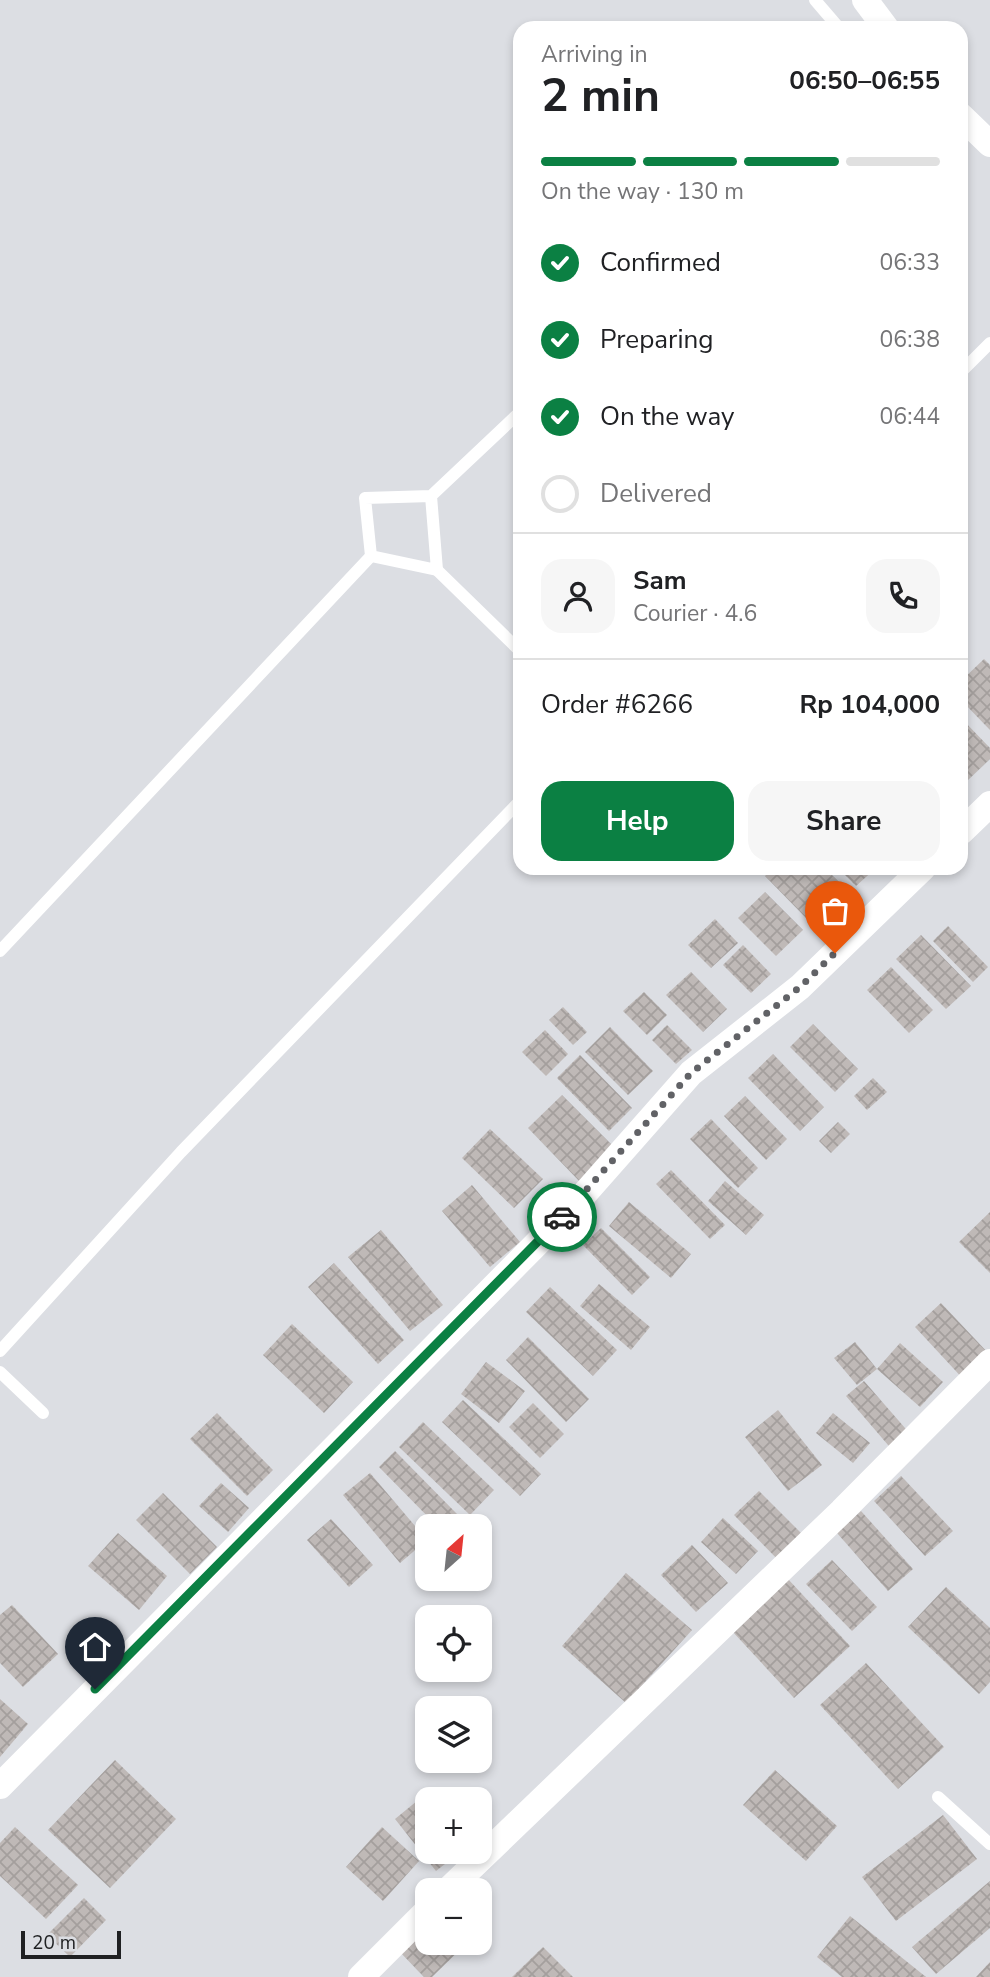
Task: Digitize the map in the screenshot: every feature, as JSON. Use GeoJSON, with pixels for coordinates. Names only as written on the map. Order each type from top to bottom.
{"type":"FeatureCollection","features":[{"type":"Feature","properties":{"kind":"street"},"geometry":{"type":"LineString","coordinates":[[865,0],[881,21]]}},
{"type":"Feature","properties":{"kind":"street"},"geometry":{"type":"LineString","coordinates":[[968,123],[990,144]]}},
{"type":"Feature","properties":{"kind":"street"},"geometry":{"type":"LineString","coordinates":[[968,825],[990,804]]}},
{"type":"Feature","properties":{"kind":"street"},"geometry":{"type":"LineString","coordinates":[[0,1786],[572,1208],[691,1073],[800,987],[916,875]]}},
{"type":"Feature","properties":{"kind":"street"},"geometry":{"type":"LineString","coordinates":[[460,1878],[842,1511],[990,1362]]}},
{"type":"Feature","properties":{"kind":"street"},"geometry":{"type":"LineString","coordinates":[[360,1977],[415,1923]]}},
{"type":"Feature","properties":{"kind":"lane"},"geometry":{"type":"LineString","coordinates":[[815,0],[833,21]]}},
{"type":"Feature","properties":{"kind":"lane"},"geometry":{"type":"LineString","coordinates":[[968,365],[990,344]]}},
{"type":"Feature","properties":{"kind":"lane"},"geometry":{"type":"LineString","coordinates":[[0,951],[371,556],[365,498],[431,496],[513,419]]}},
{"type":"Feature","properties":{"kind":"lane"},"geometry":{"type":"LineString","coordinates":[[431,496],[437,570]]}},
{"type":"Feature","properties":{"kind":"lane"},"geometry":{"type":"LineString","coordinates":[[371,556],[437,570],[513,644]]}},
{"type":"Feature","properties":{"kind":"lane"},"geometry":{"type":"LineString","coordinates":[[0,1351],[181,1152],[513,808]]}},
{"type":"Feature","properties":{"kind":"lane"},"geometry":{"type":"LineString","coordinates":[[0,1372],[43,1413]]}},
{"type":"Feature","properties":{"kind":"lane"},"geometry":{"type":"LineString","coordinates":[[938,1797],[990,1844]]}},
{"type":"Feature","properties":{"kind":"building"},"geometry":{"type":"Polygon","coordinates":[[[984,659],[990,665],[990,730],[968,707],[968,674],[984,659]]]}},
{"type":"Feature","properties":{"kind":"building"},"geometry":{"type":"Polygon","coordinates":[[[968,725],[990,748],[990,759],[968,780],[968,725]]]}},
{"type":"Feature","properties":{"kind":"building"},"geometry":{"type":"Polygon","coordinates":[[[832,875],[844,887],[809,921],[765,876],[832,875]]]}},
{"type":"Feature","properties":{"kind":"building"},"geometry":{"type":"Polygon","coordinates":[[[845,875],[868,875],[856,886],[845,875]]]}},
{"type":"Feature","properties":{"kind":"building"},"geometry":{"type":"Polygon","coordinates":[[[765,892],[803,930],[776,956],[738,918],[765,892]]]}},
{"type":"Feature","properties":{"kind":"building"},"geometry":{"type":"Polygon","coordinates":[[[715,919],[738,943],[711,968],[688,945],[715,919]]]}},
{"type":"Feature","properties":{"kind":"building"},"geometry":{"type":"Polygon","coordinates":[[[948,926],[988,967],[973,982],[933,941],[948,926]]]}},
{"type":"Feature","properties":{"kind":"building"},"geometry":{"type":"Polygon","coordinates":[[[921,935],[971,986],[946,1009],[896,959],[921,935]]]}},
{"type":"Feature","properties":{"kind":"building"},"geometry":{"type":"Polygon","coordinates":[[[743,945],[771,974],[751,993],[723,965],[743,945]]]}},
{"type":"Feature","properties":{"kind":"building"},"geometry":{"type":"Polygon","coordinates":[[[891,967],[933,1010],[909,1033],[867,990],[891,967]]]}},
{"type":"Feature","properties":{"kind":"building"},"geometry":{"type":"Polygon","coordinates":[[[691,972],[727,1009],[703,1032],[666,995],[691,972]]]}},
{"type":"Feature","properties":{"kind":"building"},"geometry":{"type":"Polygon","coordinates":[[[644,992],[667,1015],[647,1035],[623,1011],[644,992]]]}},
{"type":"Feature","properties":{"kind":"building"},"geometry":{"type":"Polygon","coordinates":[[[563,1007],[587,1032],[573,1045],[549,1020],[563,1007]]]}},
{"type":"Feature","properties":{"kind":"building"},"geometry":{"type":"Polygon","coordinates":[[[813,1024],[858,1069],[835,1092],[790,1047],[813,1024]]]}},
{"type":"Feature","properties":{"kind":"building"},"geometry":{"type":"Polygon","coordinates":[[[667,1025],[692,1050],[676,1064],[652,1040],[667,1025]]]}},
{"type":"Feature","properties":{"kind":"building"},"geometry":{"type":"Polygon","coordinates":[[[610,1027],[653,1071],[628,1095],[585,1052],[610,1027]]]}},
{"type":"Feature","properties":{"kind":"building"},"geometry":{"type":"Polygon","coordinates":[[[545,1030],[568,1054],[546,1076],[522,1052],[545,1030]]]}},
{"type":"Feature","properties":{"kind":"building"},"geometry":{"type":"Polygon","coordinates":[[[773,1054],[824,1107],[800,1131],[748,1078],[773,1054]]]}},
{"type":"Feature","properties":{"kind":"building"},"geometry":{"type":"Polygon","coordinates":[[[580,1055],[632,1108],[609,1131],[557,1078],[580,1055]]]}},
{"type":"Feature","properties":{"kind":"building"},"geometry":{"type":"Polygon","coordinates":[[[873,1078],[887,1092],[867,1110],[854,1096],[873,1078]]]}},
{"type":"Feature","properties":{"kind":"building"},"geometry":{"type":"Polygon","coordinates":[[[562,1095],[618,1151],[583,1185],[528,1128],[562,1095]]]}},
{"type":"Feature","properties":{"kind":"building"},"geometry":{"type":"Polygon","coordinates":[[[745,1096],[787,1139],[766,1160],[724,1116],[745,1096]]]}},
{"type":"Feature","properties":{"kind":"building"},"geometry":{"type":"Polygon","coordinates":[[[711,1119],[758,1168],[738,1188],[690,1139],[711,1119]]]}},
{"type":"Feature","properties":{"kind":"building"},"geometry":{"type":"Polygon","coordinates":[[[838,1122],[850,1134],[831,1153],[819,1141],[838,1122]]]}},
{"type":"Feature","properties":{"kind":"building"},"geometry":{"type":"Polygon","coordinates":[[[490,1129],[543,1179],[514,1208],[462,1158],[490,1129]]]}},
{"type":"Feature","properties":{"kind":"building"},"geometry":{"type":"Polygon","coordinates":[[[671,1170],[725,1225],[710,1239],[656,1184],[671,1170]]]}},
{"type":"Feature","properties":{"kind":"building"},"geometry":{"type":"Polygon","coordinates":[[[725,1181],[764,1215],[746,1235],[708,1201],[725,1181]]]}},
{"type":"Feature","properties":{"kind":"building"},"geometry":{"type":"Polygon","coordinates":[[[472,1185],[520,1242],[490,1267],[442,1211],[472,1185]]]}},
{"type":"Feature","properties":{"kind":"building"},"geometry":{"type":"Polygon","coordinates":[[[629,1202],[691,1254],[671,1278],[609,1226],[629,1202]]]}},
{"type":"Feature","properties":{"kind":"building"},"geometry":{"type":"Polygon","coordinates":[[[990,1212],[990,1273],[959,1242],[990,1212]]]}},
{"type":"Feature","properties":{"kind":"building"},"geometry":{"type":"Polygon","coordinates":[[[601,1228],[650,1277],[632,1295],[583,1245],[601,1228]]]}},
{"type":"Feature","properties":{"kind":"building"},"geometry":{"type":"Polygon","coordinates":[[[381,1230],[443,1305],[410,1331],[348,1257],[381,1230]]]}},
{"type":"Feature","properties":{"kind":"building"},"geometry":{"type":"Polygon","coordinates":[[[334,1263],[404,1340],[378,1364],[308,1287],[334,1263]]]}},
{"type":"Feature","properties":{"kind":"building"},"geometry":{"type":"Polygon","coordinates":[[[599,1284],[650,1327],[631,1350],[580,1306],[599,1284]]]}},
{"type":"Feature","properties":{"kind":"building"},"geometry":{"type":"Polygon","coordinates":[[[550,1287],[617,1350],[593,1376],[526,1312],[550,1287]]]}},
{"type":"Feature","properties":{"kind":"building"},"geometry":{"type":"Polygon","coordinates":[[[941,1303],[990,1355],[966,1382],[915,1327],[941,1303]]]}},
{"type":"Feature","properties":{"kind":"building"},"geometry":{"type":"Polygon","coordinates":[[[292,1324],[353,1382],[324,1413],[263,1355],[292,1324]]]}},
{"type":"Feature","properties":{"kind":"building"},"geometry":{"type":"Polygon","coordinates":[[[528,1337],[589,1399],[566,1422],[506,1360],[528,1337]]]}},
{"type":"Feature","properties":{"kind":"building"},"geometry":{"type":"Polygon","coordinates":[[[855,1342],[877,1369],[857,1385],[834,1358],[855,1342]]]}},
{"type":"Feature","properties":{"kind":"building"},"geometry":{"type":"Polygon","coordinates":[[[900,1343],[943,1382],[920,1407],[877,1369],[900,1343]]]}},
{"type":"Feature","properties":{"kind":"building"},"geometry":{"type":"Polygon","coordinates":[[[486,1362],[525,1391],[499,1423],[461,1394],[486,1362]]]}},
{"type":"Feature","properties":{"kind":"building"},"geometry":{"type":"Polygon","coordinates":[[[864,1381],[912,1436],[894,1452],[846,1396],[864,1381]]]}},
{"type":"Feature","properties":{"kind":"building"},"geometry":{"type":"Polygon","coordinates":[[[463,1400],[541,1474],[520,1496],[442,1422],[463,1400]]]}},
{"type":"Feature","properties":{"kind":"building"},"geometry":{"type":"Polygon","coordinates":[[[533,1403],[564,1434],[540,1458],[509,1427],[533,1403]]]}},
{"type":"Feature","properties":{"kind":"building"},"geometry":{"type":"Polygon","coordinates":[[[778,1410],[822,1465],[788,1491],[745,1437],[778,1410]]]}},
{"type":"Feature","properties":{"kind":"building"},"geometry":{"type":"Polygon","coordinates":[[[217,1413],[273,1470],[247,1496],[190,1439],[217,1413]]]}},
{"type":"Feature","properties":{"kind":"building"},"geometry":{"type":"Polygon","coordinates":[[[833,1413],[870,1443],[853,1463],[816,1433],[833,1413]]]}},
{"type":"Feature","properties":{"kind":"building"},"geometry":{"type":"Polygon","coordinates":[[[423,1422],[494,1490],[469,1514],[399,1447],[423,1422]]]}},
{"type":"Feature","properties":{"kind":"building"},"geometry":{"type":"Polygon","coordinates":[[[395,1451],[457,1514],[425,1514],[379,1467],[395,1451]]]}},
{"type":"Feature","properties":{"kind":"building"},"geometry":{"type":"Polygon","coordinates":[[[370,1473],[415,1526],[415,1550],[400,1563],[343,1495],[370,1473]]]}},
{"type":"Feature","properties":{"kind":"building"},"geometry":{"type":"Polygon","coordinates":[[[901,1476],[953,1531],[925,1556],[874,1501],[901,1476]]]}},
{"type":"Feature","properties":{"kind":"building"},"geometry":{"type":"Polygon","coordinates":[[[221,1483],[249,1508],[228,1532],[199,1506],[221,1483]]]}},
{"type":"Feature","properties":{"kind":"building"},"geometry":{"type":"Polygon","coordinates":[[[759,1491],[809,1541],[784,1566],[734,1515],[759,1491]]]}},
{"type":"Feature","properties":{"kind":"building"},"geometry":{"type":"Polygon","coordinates":[[[163,1493],[217,1547],[190,1574],[136,1520],[163,1493]]]}},
{"type":"Feature","properties":{"kind":"building"},"geometry":{"type":"Polygon","coordinates":[[[861,1511],[913,1569],[888,1591],[837,1533],[861,1511]]]}},
{"type":"Feature","properties":{"kind":"building"},"geometry":{"type":"Polygon","coordinates":[[[723,1518],[758,1551],[736,1574],[701,1542],[723,1518]]]}},
{"type":"Feature","properties":{"kind":"building"},"geometry":{"type":"Polygon","coordinates":[[[331,1519],[373,1565],[349,1587],[307,1540],[331,1519]]]}},
{"type":"Feature","properties":{"kind":"building"},"geometry":{"type":"Polygon","coordinates":[[[118,1533],[167,1576],[139,1610],[88,1566],[118,1533]]]}},
{"type":"Feature","properties":{"kind":"building"},"geometry":{"type":"Polygon","coordinates":[[[692,1545],[728,1583],[696,1612],[661,1575],[692,1545]]]}},
{"type":"Feature","properties":{"kind":"building"},"geometry":{"type":"Polygon","coordinates":[[[832,1560],[877,1607],[852,1631],[806,1584],[832,1560]]]}},
{"type":"Feature","properties":{"kind":"building"},"geometry":{"type":"Polygon","coordinates":[[[626,1573],[692,1630],[626,1703],[562,1646],[626,1573]]]}},
{"type":"Feature","properties":{"kind":"building"},"geometry":{"type":"Polygon","coordinates":[[[788,1579],[850,1646],[794,1698],[732,1631],[788,1579]]]}},
{"type":"Feature","properties":{"kind":"building"},"geometry":{"type":"Polygon","coordinates":[[[946,1587],[990,1628],[990,1682],[979,1694],[908,1627],[946,1587]]]}},
{"type":"Feature","properties":{"kind":"building"},"geometry":{"type":"Polygon","coordinates":[[[12,1605],[58,1654],[23,1687],[0,1663],[0,1615],[12,1605]]]}},
{"type":"Feature","properties":{"kind":"building"},"geometry":{"type":"Polygon","coordinates":[[[866,1663],[944,1747],[898,1789],[820,1705],[866,1663]]]}},
{"type":"Feature","properties":{"kind":"building"},"geometry":{"type":"Polygon","coordinates":[[[0,1699],[28,1724],[0,1757],[0,1699]]]}},
{"type":"Feature","properties":{"kind":"building"},"geometry":{"type":"Polygon","coordinates":[[[115,1760],[176,1819],[110,1888],[48,1830],[115,1760]]]}},
{"type":"Feature","properties":{"kind":"building"},"geometry":{"type":"Polygon","coordinates":[[[775,1770],[837,1826],[806,1861],[743,1805],[775,1770]]]}},
{"type":"Feature","properties":{"kind":"building"},"geometry":{"type":"Polygon","coordinates":[[[415,1803],[415,1844],[395,1819],[415,1803]]]}},
{"type":"Feature","properties":{"kind":"building"},"geometry":{"type":"Polygon","coordinates":[[[943,1815],[977,1859],[896,1921],[862,1877],[943,1815]]]}},
{"type":"Feature","properties":{"kind":"building"},"geometry":{"type":"Polygon","coordinates":[[[15,1827],[78,1885],[46,1919],[0,1876],[0,1843],[15,1827]]]}},
{"type":"Feature","properties":{"kind":"building"},"geometry":{"type":"Polygon","coordinates":[[[382,1827],[415,1857],[416,1864],[383,1901],[346,1867],[382,1827]]]}},
{"type":"Feature","properties":{"kind":"building"},"geometry":{"type":"Polygon","coordinates":[[[430,1864],[445,1864],[436,1871],[430,1864]]]}},
{"type":"Feature","properties":{"kind":"building"},"geometry":{"type":"Polygon","coordinates":[[[990,1881],[990,1928],[936,1974],[912,1947],[990,1881]]]}},
{"type":"Feature","properties":{"kind":"building"},"geometry":{"type":"Polygon","coordinates":[[[84,1898],[106,1920],[70,1957],[47,1935],[84,1898]]]}},
{"type":"Feature","properties":{"kind":"building"},"geometry":{"type":"Polygon","coordinates":[[[850,1916],[926,1977],[842,1977],[817,1957],[850,1916]]]}},
{"type":"Feature","properties":{"kind":"building"},"geometry":{"type":"Polygon","coordinates":[[[415,1936],[415,1955],[455,1955],[432,1977],[424,1977],[399,1951],[415,1936]]]}},
{"type":"Feature","properties":{"kind":"building"},"geometry":{"type":"Polygon","coordinates":[[[543,1947],[573,1977],[512,1977],[543,1947]]]}},
{"type":"Feature","properties":{"kind":"building"},"geometry":{"type":"Polygon","coordinates":[[[990,1962],[990,1977],[976,1977],[990,1962]]]}},
{"type":"Feature","properties":{"kind":"way so far"},"geometry":{"type":"LineString","coordinates":[[562,1217],[691,1073],[800,987],[835,953]]}},
{"type":"Feature","properties":{"kind":"route"},"geometry":{"type":"LineString","coordinates":[[95,1689],[562,1217]]}}]}
